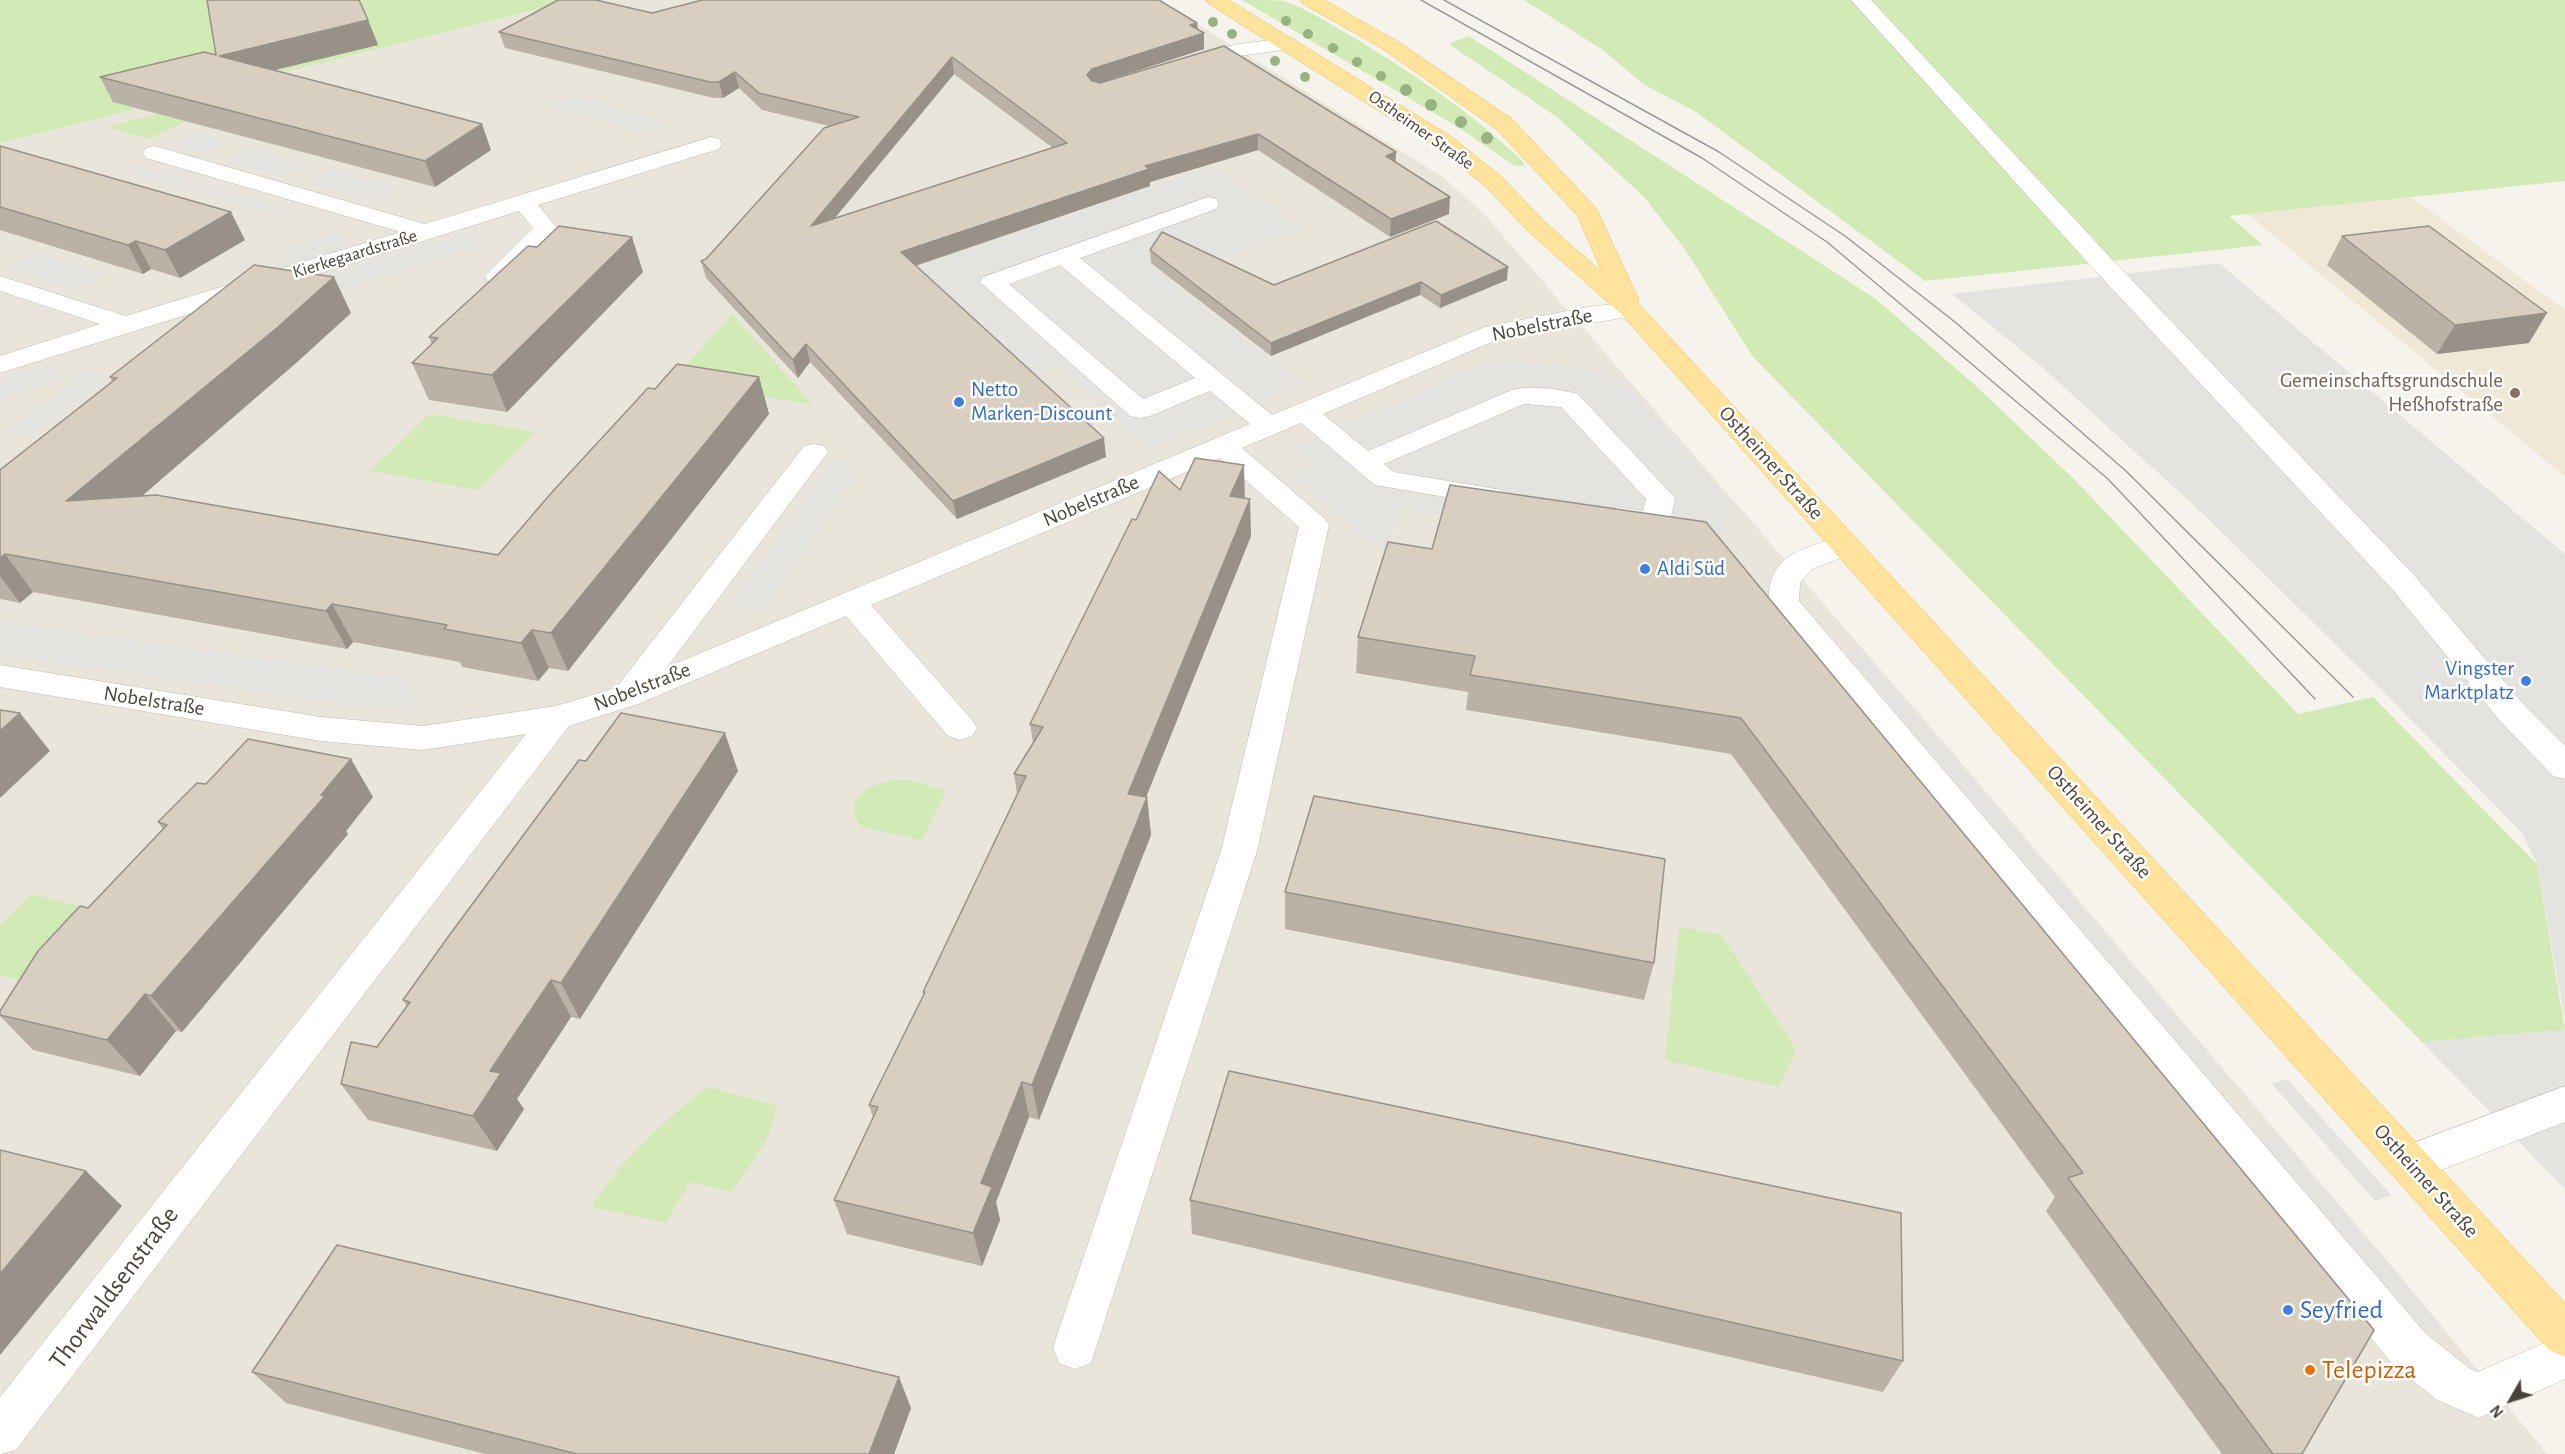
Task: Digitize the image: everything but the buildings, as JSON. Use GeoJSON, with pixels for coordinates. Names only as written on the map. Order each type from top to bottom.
{"type":"FeatureCollection","features":[{"type":"Feature","properties":{"kind":"main road","name":"Ostheimer Straße"},"geometry":{"type":"LineString","coordinates":[[1216,0],[1444,142],[1483,173],[1538,228],[1631,310],[2410,1163],[2563,1335]]}},
{"type":"Feature","properties":{"kind":"main road","name":"Ostheimer Straße"},"geometry":{"type":"LineString","coordinates":[[1310,0],[1390,45],[1504,124],[1531,175],[1587,213],[1631,310]]}},
{"type":"Feature","properties":{"kind":"main road"},"geometry":{"type":"LineString","coordinates":[[1483,173],[1531,175]]}},
{"type":"Feature","properties":{"kind":"street"},"geometry":{"type":"LineString","coordinates":[[1861,0],[2099,260],[2403,582],[2513,714],[2565,767]]}},
{"type":"Feature","properties":{"kind":"street"},"geometry":{"type":"LineString","coordinates":[[1172,69],[1217,54],[1290,44]]}},
{"type":"Feature","properties":{"kind":"street","name":"Kierkegaardstraße"},"geometry":{"type":"LineString","coordinates":[[0,365],[125,324],[711,144]]}},
{"type":"Feature","properties":{"kind":"street"},"geometry":{"type":"LineString","coordinates":[[154,153],[426,232]]}},
{"type":"Feature","properties":{"kind":"street"},"geometry":{"type":"LineString","coordinates":[[478,294],[555,231],[524,202]]}},
{"type":"Feature","properties":{"kind":"street"},"geometry":{"type":"LineString","coordinates":[[1208,204],[992,282],[1140,410],[1213,380]]}},
{"type":"Feature","properties":{"kind":"street"},"geometry":{"type":"LineString","coordinates":[[1063,256],[1269,426]]}},
{"type":"Feature","properties":{"kind":"street"},"geometry":{"type":"LineString","coordinates":[[0,283],[125,324]]}},
{"type":"Feature","properties":{"kind":"street"},"geometry":{"type":"LineString","coordinates":[[187,329],[205,315],[199,302]]}},
{"type":"Feature","properties":{"kind":"street","name":"Nobelstraße"},"geometry":{"type":"LineString","coordinates":[[0,676],[321,729],[423,738],[557,718],[627,696],[1494,332],[1588,315],[1631,310]]}},
{"type":"Feature","properties":{"kind":"street"},"geometry":{"type":"LineString","coordinates":[[1365,462],[1521,396],[1569,400],[1661,498],[1655,522],[1596,513]]}},
{"type":"Feature","properties":{"kind":"street"},"geometry":{"type":"LineString","coordinates":[[1304,412],[1385,479],[1514,499]]}},
{"type":"Feature","properties":{"kind":"street"},"geometry":{"type":"LineString","coordinates":[[1075,1347],[1239,851],[1314,525],[1223,446]]}},
{"type":"Feature","properties":{"kind":"street"},"geometry":{"type":"LineString","coordinates":[[627,696],[814,452]]}},
{"type":"Feature","properties":{"kind":"street"},"geometry":{"type":"LineString","coordinates":[[1846,545],[1802,562],[1785,581],[1784,603],[2410,1350],[2453,1384],[2479,1395],[2563,1335]]}},
{"type":"Feature","properties":{"kind":"street"},"geometry":{"type":"LineString","coordinates":[[851,602],[960,728]]}},
{"type":"Feature","properties":{"kind":"street","name":"Thorwaldsenstraße"},"geometry":{"type":"LineString","coordinates":[[0,1434],[557,718]]}},
{"type":"Feature","properties":{"kind":"street"},"geometry":{"type":"LineString","coordinates":[[2410,1163],[2565,1104]]}},
{"type":"Feature","properties":{"kind":"shaded area"},"geometry":{"type":"Polygon","coordinates":[[[575,0],[1159,0],[1444,178],[1484,214],[1935,732],[2396,1271],[2547,1454],[0,1454],[0,143],[575,0]]]}},
{"type":"Feature","properties":{"kind":"shaded area"},"geometry":{"type":"Polygon","coordinates":[[[577,95],[668,125],[649,134],[552,106],[577,95]]]}},
{"type":"Feature","properties":{"kind":"shaded area"},"geometry":{"type":"Polygon","coordinates":[[[195,132],[226,141],[201,154],[170,145],[195,132]]]}},
{"type":"Feature","properties":{"kind":"shaded area"},"geometry":{"type":"Polygon","coordinates":[[[251,148],[306,163],[281,176],[227,161],[251,148]]]}},
{"type":"Feature","properties":{"kind":"shaded area"},"geometry":{"type":"Polygon","coordinates":[[[133,165],[291,209],[280,216],[122,170],[133,165]]]}},
{"type":"Feature","properties":{"kind":"shaded area"},"geometry":{"type":"Polygon","coordinates":[[[1213,166],[1303,228],[1167,280],[1303,384],[1152,450],[1060,368],[1029,381],[910,271],[1213,166]]]}},
{"type":"Feature","properties":{"kind":"shaded area"},"geometry":{"type":"Polygon","coordinates":[[[330,169],[398,187],[375,201],[306,183],[330,169]]]}},
{"type":"Feature","properties":{"kind":"shaded area","name":"Gemeinschaftsgrundschule Heßhofstraße"},"geometry":{"type":"Polygon","coordinates":[[[2411,197],[2565,310],[2565,477],[2248,214],[2411,197]]]}},
{"type":"Feature","properties":{"kind":"shaded area"},"geometry":{"type":"Polygon","coordinates":[[[480,228],[473,249],[327,295],[292,286],[480,228]]]}},
{"type":"Feature","properties":{"kind":"shaded area"},"geometry":{"type":"Polygon","coordinates":[[[340,232],[351,247],[278,269],[289,248],[340,232]]]}},
{"type":"Feature","properties":{"kind":"shaded area"},"geometry":{"type":"Polygon","coordinates":[[[38,253],[103,274],[75,290],[9,269],[38,253]]]}},
{"type":"Feature","properties":{"kind":"shaded area"},"geometry":{"type":"Polygon","coordinates":[[[2219,263],[2565,554],[2565,1021],[2537,864],[2522,833],[2381,689],[2202,513],[2042,367],[1952,294],[2219,263]]]}},
{"type":"Feature","properties":{"kind":"shaded area"},"geometry":{"type":"Polygon","coordinates":[[[1502,361],[1593,370],[1623,381],[1730,501],[1717,551],[1403,509],[1385,554],[1293,477],[1314,466],[1293,447],[1486,364],[1502,361]]]}},
{"type":"Feature","properties":{"kind":"shaded area"},"geometry":{"type":"Polygon","coordinates":[[[48,363],[62,377],[0,400],[0,381],[48,363]]]}},
{"type":"Feature","properties":{"kind":"shaded area"},"geometry":{"type":"Polygon","coordinates":[[[85,372],[112,376],[35,436],[6,431],[85,372]]]}},
{"type":"Feature","properties":{"kind":"shaded area"},"geometry":{"type":"Polygon","coordinates":[[[832,461],[863,466],[763,611],[731,604],[832,461]]]}},
{"type":"Feature","properties":{"kind":"shaded area"},"geometry":{"type":"Polygon","coordinates":[[[0,622],[414,680],[415,713],[0,655],[0,622]]]}},
{"type":"Feature","properties":{"kind":"shaded area"},"geometry":{"type":"Polygon","coordinates":[[[1858,647],[2228,1078],[2211,1084],[1844,650],[1858,647]]]}},
{"type":"Feature","properties":{"kind":"shaded area"},"geometry":{"type":"Polygon","coordinates":[[[2565,1030],[2565,1189],[2422,1042],[2565,1030]]]}},
{"type":"Feature","properties":{"kind":"shaded area"},"geometry":{"type":"Polygon","coordinates":[[[2287,1079],[2391,1195],[2375,1201],[2272,1084],[2287,1079]]]}},
{"type":"Feature","properties":{"kind":"shaded area"},"geometry":{"type":"Polygon","coordinates":[[[2275,1133],[2442,1328],[2423,1335],[2258,1139],[2275,1133]]]}},
{"type":"Feature","properties":{"kind":"green space"},"geometry":{"type":"Polygon","coordinates":[[[0,0],[575,0],[0,143],[0,0]]]}},
{"type":"Feature","properties":{"kind":"green space"},"geometry":{"type":"Polygon","coordinates":[[[1242,0],[1284,1],[1333,25],[1446,98],[1506,146],[1524,163],[1524,166],[1515,166],[1461,129],[1242,0]]]}},
{"type":"Feature","properties":{"kind":"green space"},"geometry":{"type":"Polygon","coordinates":[[[1524,0],[2565,0],[2565,181],[2229,216],[2263,245],[1925,281],[1696,112],[1643,84],[1603,50],[1524,0]]]}},
{"type":"Feature","properties":{"kind":"green space"},"geometry":{"type":"Polygon","coordinates":[[[1469,36],[1876,299],[1976,386],[2074,479],[2298,714],[2373,697],[2537,864],[2565,1030],[2422,1042],[1753,357],[1684,248],[1644,197],[1557,117],[1449,44],[1469,36]]]}},
{"type":"Feature","properties":{"kind":"green space"},"geometry":{"type":"Polygon","coordinates":[[[184,107],[205,112],[148,139],[107,127],[184,107]]]}},
{"type":"Feature","properties":{"kind":"green space"},"geometry":{"type":"Polygon","coordinates":[[[732,314],[812,404],[671,383],[732,314]]]}},
{"type":"Feature","properties":{"kind":"green space"},"geometry":{"type":"Polygon","coordinates":[[[430,414],[535,432],[479,490],[370,471],[430,414]]]}},
{"type":"Feature","properties":{"kind":"green space"},"geometry":{"type":"Polygon","coordinates":[[[894,780],[910,780],[946,791],[922,840],[861,827],[856,817],[854,808],[860,795],[875,786],[894,780]]]}},
{"type":"Feature","properties":{"kind":"green space"},"geometry":{"type":"Polygon","coordinates":[[[32,894],[92,909],[23,981],[0,975],[0,926],[32,894]]]}},
{"type":"Feature","properties":{"kind":"green space"},"geometry":{"type":"Polygon","coordinates":[[[1679,927],[1722,935],[1796,1050],[1779,1087],[1665,1060],[1679,927]]]}},
{"type":"Feature","properties":{"kind":"green space"},"geometry":{"type":"Polygon","coordinates":[[[707,1087],[776,1105],[766,1140],[731,1192],[690,1182],[666,1223],[592,1207],[618,1171],[644,1142],[707,1087]]]}},
{"type":"Feature","properties":{"kind":"tram line"},"geometry":{"type":"LineString","coordinates":[[1421,0],[1702,158],[1827,242],[2108,479],[2315,699]]}},
{"type":"Feature","properties":{"kind":"tram line"},"geometry":{"type":"LineString","coordinates":[[1444,0],[1719,152],[1845,236],[1955,322],[2126,471],[2353,697]]}},
{"type":"Feature","properties":{"kind":"place","name":"Gemeinschaftsgrundschule Heßhofstraße"},"geometry":{"type":"Point","coordinates":[2515,393]}},
{"type":"Feature","properties":{"kind":"place","name":"Netto Marken-Discount"},"geometry":{"type":"Point","coordinates":[959,402]}},
{"type":"Feature","properties":{"kind":"place","name":"Aldi Süd"},"geometry":{"type":"Point","coordinates":[1645,569]}},
{"type":"Feature","properties":{"kind":"place","name":"Vingster Marktplatz"},"geometry":{"type":"Point","coordinates":[2526,681]}},
{"type":"Feature","properties":{"kind":"place","name":"Seyfried"},"geometry":{"type":"Point","coordinates":[2288,1310]}},
{"type":"Feature","properties":{"kind":"place","name":"Telepizza"},"geometry":{"type":"Point","coordinates":[2310,1370]}}]}
